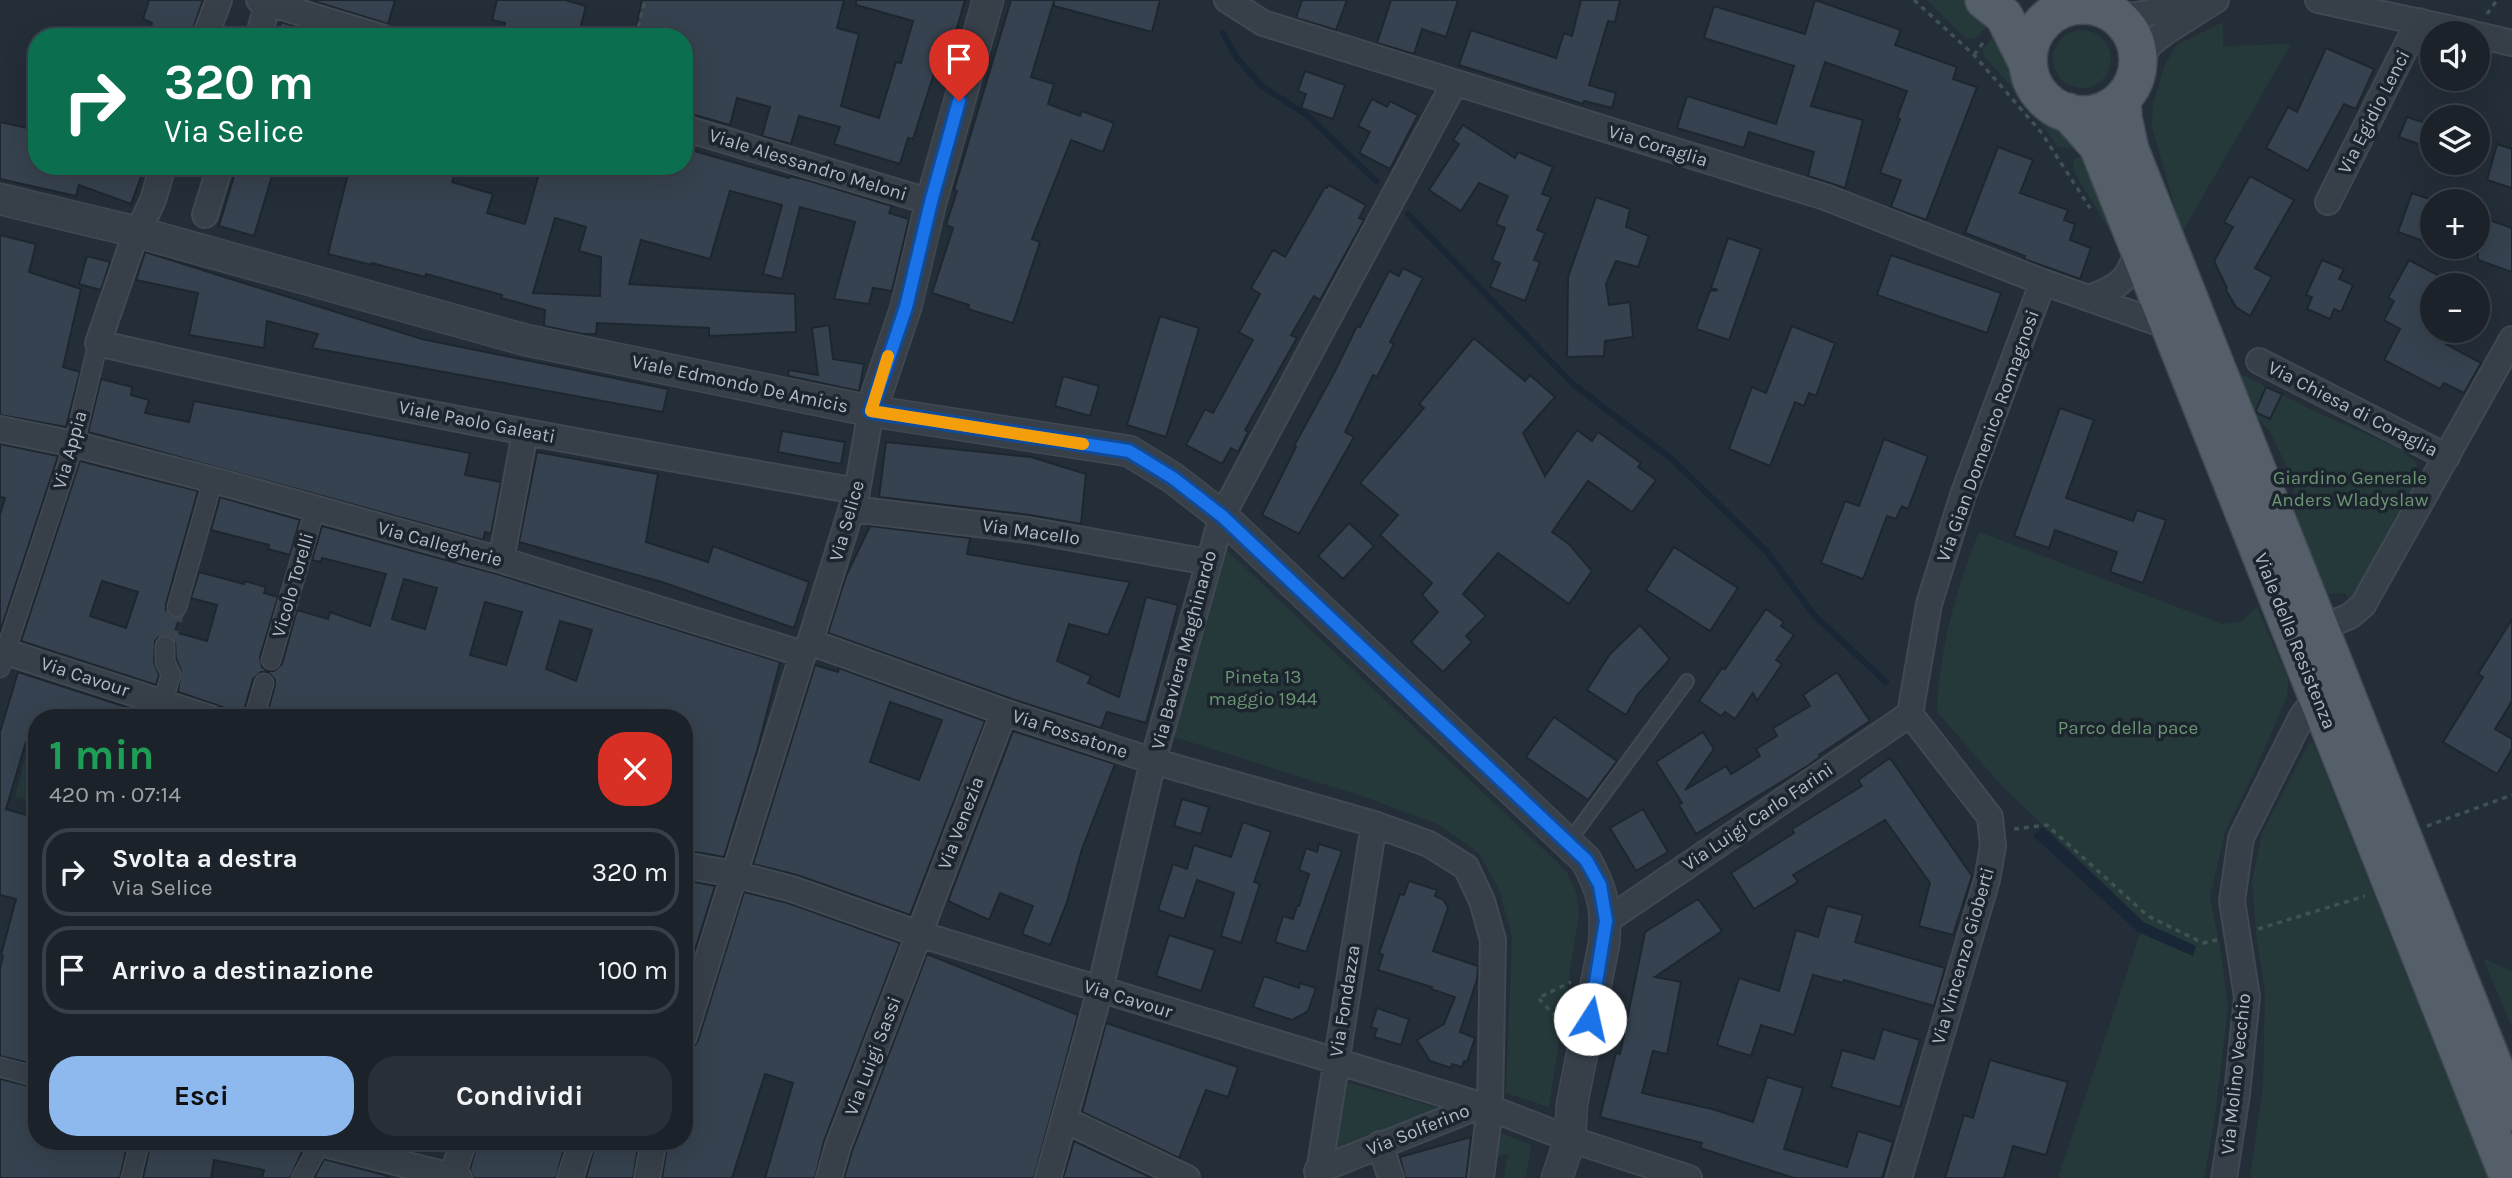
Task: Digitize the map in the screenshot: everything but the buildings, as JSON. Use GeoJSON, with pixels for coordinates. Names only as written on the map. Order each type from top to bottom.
{"type":"FeatureCollection","features":[{"type":"Feature","properties":{"kind":"main road","name":"Viale della Resistenza"},"geometry":{"type":"LineString","coordinates":[[1984,0],[2004,16],[2028,64],[2032,80],[2041,94],[2053,106],[2068,112],[2098,146],[2319,701],[2505,1120]]}},
{"type":"Feature","properties":{"kind":"main road"},"geometry":{"type":"LineString","coordinates":[[2028,64],[2030,47],[2036,32],[2047,19],[2050,5],[2095,6],[2111,12],[2123,22],[2133,35],[2138,50],[2138,66],[2133,83],[2122,99],[2110,108],[2097,113],[2068,112]]}},
{"type":"Feature","properties":{"kind":"main road","name":"Viale della Resistenza"},"geometry":{"type":"LineString","coordinates":[[2122,99],[2130,150],[2319,629],[2504,1073],[2509,1178]]}},
{"type":"Feature","properties":{"kind":"street"},"geometry":{"type":"LineString","coordinates":[[208,28],[219,0]]}},
{"type":"Feature","properties":{"kind":"street","name":"Via Selice"},"geometry":{"type":"LineString","coordinates":[[693,1007],[855,500],[871,411],[906,307],[931,202],[988,0]]}},
{"type":"Feature","properties":{"kind":"street","name":"Via Coraglia"},"geometry":{"type":"LineString","coordinates":[[1227,0],[1263,23],[1825,197],[2043,282],[2170,327]]}},
{"type":"Feature","properties":{"kind":"street"},"geometry":{"type":"LineString","coordinates":[[2111,12],[2132,16],[2215,0]]}},
{"type":"Feature","properties":{"kind":"street"},"geometry":{"type":"LineString","coordinates":[[2138,66],[2149,45],[2215,0]]}},
{"type":"Feature","properties":{"kind":"street"},"geometry":{"type":"LineString","coordinates":[[2318,0],[2419,21]]}},
{"type":"Feature","properties":{"kind":"street"},"geometry":{"type":"LineString","coordinates":[[260,28],[266,1],[352,28]]}},
{"type":"Feature","properties":{"kind":"street","name":"Via Egidio Lenci"},"geometry":{"type":"LineString","coordinates":[[2328,202],[2419,21]]}},
{"type":"Feature","properties":{"kind":"street"},"geometry":{"type":"LineString","coordinates":[[2490,38],[2512,43]]}},
{"type":"Feature","properties":{"kind":"street","name":"Via Baviera Maghinardo"},"geometry":{"type":"LineString","coordinates":[[1048,1178],[1100,990],[1153,761],[1222,516],[1454,84]]}},
{"type":"Feature","properties":{"kind":"street","name":"Viale Alessandro Meloni"},"geometry":{"type":"LineString","coordinates":[[693,131],[931,202]]}},
{"type":"Feature","properties":{"kind":"street","name":"Via Appia"},"geometry":{"type":"LineString","coordinates":[[2,656],[74,444],[99,343],[137,232],[153,200],[160,175]]}},
{"type":"Feature","properties":{"kind":"street"},"geometry":{"type":"LineString","coordinates":[[205,215],[217,175]]}},
{"type":"Feature","properties":{"kind":"street","name":"Viale Edmondo De Amicis"},"geometry":{"type":"LineString","coordinates":[[0,199],[137,232],[526,340],[871,411],[1129,451],[1173,478],[1222,516],[1586,860],[1600,885],[1606,921],[1604,944],[1572,1104],[1570,1139],[1557,1178]]}},
{"type":"Feature","properties":{"kind":"street"},"geometry":{"type":"LineString","coordinates":[[2089,298],[2110,291],[2121,282],[2133,267],[2137,248]]}},
{"type":"Feature","properties":{"kind":"street","name":"Via Gian Domenico Romagnosi"},"geometry":{"type":"LineString","coordinates":[[1910,714],[1929,604],[1963,495],[2043,282]]}},
{"type":"Feature","properties":{"kind":"street"},"geometry":{"type":"LineString","coordinates":[[2319,629],[2350,616],[2363,605],[2512,339]]}},
{"type":"Feature","properties":{"kind":"street","name":"Viale Paolo Galeati"},"geometry":{"type":"LineString","coordinates":[[99,343],[855,500]]}},
{"type":"Feature","properties":{"kind":"street","name":"Via Chiesa di Coraglia"},"geometry":{"type":"LineString","coordinates":[[2259,361],[2447,457]]}},
{"type":"Feature","properties":{"kind":"street","name":"Via Callegherie"},"geometry":{"type":"LineString","coordinates":[[0,429],[74,444],[213,480],[807,648]]}},
{"type":"Feature","properties":{"kind":"street"},"geometry":{"type":"LineString","coordinates":[[501,560],[525,433]]}},
{"type":"Feature","properties":{"kind":"street"},"geometry":{"type":"LineString","coordinates":[[177,607],[213,480]]}},
{"type":"Feature","properties":{"kind":"street","name":"Via Macello"},"geometry":{"type":"LineString","coordinates":[[855,500],[1208,562]]}},
{"type":"Feature","properties":{"kind":"street","name":"Vicolo Torelli"},"geometry":{"type":"LineString","coordinates":[[271,660],[314,509]]}},
{"type":"Feature","properties":{"kind":"street"},"geometry":{"type":"LineString","coordinates":[[163,702],[171,674],[165,662],[165,646]]}},
{"type":"Feature","properties":{"kind":"street","name":"Via Fossatone"},"geometry":{"type":"LineString","coordinates":[[807,648],[1153,761],[1374,824]]}},
{"type":"Feature","properties":{"kind":"street","name":"Via Cavour"},"geometry":{"type":"LineString","coordinates":[[2,656],[184,709]]}},
{"type":"Feature","properties":{"kind":"street"},"geometry":{"type":"LineString","coordinates":[[257,709],[264,683]]}},
{"type":"Feature","properties":{"kind":"street","name":"Via Molino Vecchio"},"geometry":{"type":"LineString","coordinates":[[2224,1178],[2237,1094],[2247,998],[2232,901],[2241,838],[2302,716],[2319,701]]}},
{"type":"Feature","properties":{"kind":"street","name":"Via Venezia"},"geometry":{"type":"LineString","coordinates":[[919,934],[1004,712]]}},
{"type":"Feature","properties":{"kind":"street","name":"Via Vincenzo Gioberti"},"geometry":{"type":"LineString","coordinates":[[1899,1178],[1987,880],[1993,846],[1990,817],[1910,714]]}},
{"type":"Feature","properties":{"kind":"street","name":"Via Luigi Carlo Farini"},"geometry":{"type":"LineString","coordinates":[[1606,921],[1910,714]]}},
{"type":"Feature","properties":{"kind":"street"},"geometry":{"type":"LineString","coordinates":[[1374,824],[1429,844],[1466,867],[1482,901],[1493,940],[1481,1178]]}},
{"type":"Feature","properties":{"kind":"street","name":"Via Fondazza"},"geometry":{"type":"LineString","coordinates":[[1317,1175],[1374,824]]}},
{"type":"Feature","properties":{"kind":"street","name":"Via Cavour"},"geometry":{"type":"LineString","coordinates":[[693,867],[792,889],[919,934],[1485,1107],[1570,1139],[1689,1178]]}},
{"type":"Feature","properties":{"kind":"street","name":"Via Luigi Sassi"},"geometry":{"type":"LineString","coordinates":[[828,1178],[919,934]]}},
{"type":"Feature","properties":{"kind":"street"},"geometry":{"type":"LineString","coordinates":[[0,1067],[28,1075]]}},
{"type":"Feature","properties":{"kind":"street","name":"Via Solferino"},"geometry":{"type":"LineString","coordinates":[[1317,1175],[1380,1144],[1485,1107]]}},
{"type":"Feature","properties":{"kind":"street"},"geometry":{"type":"LineString","coordinates":[[1065,1120],[1187,1178]]}},
{"type":"Feature","properties":{"kind":"street"},"geometry":{"type":"LineString","coordinates":[[1380,1144],[1391,1178]]}},
{"type":"Feature","properties":{"kind":"street"},"geometry":{"type":"LineString","coordinates":[[131,1178],[138,1150]]}},
{"type":"Feature","properties":{"kind":"street"},"geometry":{"type":"LineString","coordinates":[[301,1178],[313,1150]]}},
{"type":"Feature","properties":{"kind":"street"},"geometry":{"type":"LineString","coordinates":[[354,1150],[407,1161],[456,1177],[462,1150]]}},
{"type":"Feature","properties":{"kind":"street"},"geometry":{"type":"LineString","coordinates":[[570,1178],[579,1150]]}},
{"type":"Feature","properties":{"kind":"street"},"geometry":{"type":"LineString","coordinates":[[647,1178],[652,1150]]}},
{"type":"Feature","properties":{"kind":"lane"},"geometry":{"type":"LineString","coordinates":[[1568,843],[1687,681]]}},
{"type":"Feature","properties":{"kind":"path"},"geometry":{"type":"LineString","coordinates":[[638,28],[645,0]]}},
{"type":"Feature","properties":{"kind":"path"},"geometry":{"type":"LineString","coordinates":[[1914,0],[1974,55],[2041,132],[2092,212]]}},
{"type":"Feature","properties":{"kind":"path"},"geometry":{"type":"LineString","coordinates":[[2426,827],[2512,795]]}},
{"type":"Feature","properties":{"kind":"path"},"geometry":{"type":"LineString","coordinates":[[1992,831],[2047,825],[2148,916],[2203,943],[2371,894]]}},
{"type":"Feature","properties":{"kind":"path"},"geometry":{"type":"LineString","coordinates":[[1565,1026],[1538,998],[1573,981]]}},
{"type":"Feature","properties":{"kind":"green space"},"geometry":{"type":"Polygon","coordinates":[[[1927,0],[1967,0],[1992,20],[1976,38],[1965,38],[1927,0]]]}},
{"type":"Feature","properties":{"kind":"green space"},"geometry":{"type":"Polygon","coordinates":[[[2223,22],[2223,46],[2291,44],[2182,232],[2152,127],[2153,104],[2165,64],[2177,45],[2223,22]]]}},
{"type":"Feature","properties":{"kind":"green space"},"geometry":{"type":"Polygon","coordinates":[[[1999,29],[2029,99],[2085,144],[2071,149],[2057,146],[2028,105],[1984,56],[1983,49],[1999,29]]]}},
{"type":"Feature","properties":{"kind":"green space"},"geometry":{"type":"Polygon","coordinates":[[[2082,30],[2103,38],[2111,59],[2103,80],[2082,88],[2061,80],[2053,59],[2061,38],[2082,30]]]}},
{"type":"Feature","properties":{"kind":"green space"},"geometry":{"type":"Polygon","coordinates":[[[2090,154],[2126,246],[2121,261],[2121,249],[2073,170],[2074,159],[2090,154]]]}},
{"type":"Feature","properties":{"kind":"green space","name":"Giardino Generale Anders Wladyslaw"},"geometry":{"type":"Polygon","coordinates":[[[2235,376],[2246,376],[2314,411],[2400,449],[2416,462],[2419,475],[2413,490],[2355,594],[2349,599],[2345,593],[2329,594],[2322,586],[2299,534],[2293,482],[2270,432],[2250,409],[2235,376]]]}},
{"type":"Feature","properties":{"kind":"green space","name":"Parco della pace"},"geometry":{"type":"Polygon","coordinates":[[[1979,532],[2222,624],[2242,621],[2257,607],[2288,679],[2287,697],[2225,832],[2210,897],[2228,1008],[2214,1123],[2204,1178],[2058,1178],[2144,922],[2001,785],[1937,712],[1941,665],[1950,620],[1979,532]]]}},
{"type":"Feature","properties":{"kind":"green space","name":"Pineta 13 maggio 1944"},"geometry":{"type":"Polygon","coordinates":[[[1223,547],[1566,871],[1576,892],[1579,914],[1549,1107],[1506,1093],[1512,937],[1499,889],[1478,852],[1437,824],[1365,797],[1174,737],[1223,547]]]}},
{"type":"Feature","properties":{"kind":"green space"},"geometry":{"type":"Polygon","coordinates":[[[2309,743],[2313,743],[2488,1178],[2250,1178],[2263,1087],[2265,992],[2256,934],[2252,882],[2262,833],[2309,743]]]}},
{"type":"Feature","properties":{"kind":"green space"},"geometry":{"type":"Polygon","coordinates":[[[28,747],[28,800],[15,797],[28,747]]]}},
{"type":"Feature","properties":{"kind":"green space"},"geometry":{"type":"Polygon","coordinates":[[[2423,853],[2434,862],[2512,1055],[2512,1061],[2504,1056],[2423,853]]]}},
{"type":"Feature","properties":{"kind":"green space"},"geometry":{"type":"Polygon","coordinates":[[[2483,958],[2512,972],[2512,1027],[2483,958]]]}},
{"type":"Feature","properties":{"kind":"green space"},"geometry":{"type":"Polygon","coordinates":[[[1346,1082],[1439,1108],[1437,1115],[1333,1152],[1341,1085],[1346,1082]]]}},
{"type":"Feature","properties":{"kind":"green space"},"geometry":{"type":"Polygon","coordinates":[[[1498,1132],[1531,1145],[1526,1178],[1504,1178],[1508,1154],[1494,1157],[1498,1132]]]}},
{"type":"Feature","properties":{"kind":"water"},"geometry":{"type":"Polygon","coordinates":[[[2043,827],[2143,922],[2196,946],[2193,956],[2138,932],[2033,836],[2043,827]]]}},
{"type":"Feature","properties":{"kind":"waterway"},"geometry":{"type":"LineString","coordinates":[[1223,33],[1236,57],[1262,86],[1308,116],[1376,181]]}},
{"type":"Feature","properties":{"kind":"waterway"},"geometry":{"type":"LineString","coordinates":[[1408,214],[1573,384],[1673,460],[1767,552],[1814,615],[1886,682]]}},
{"type":"Feature","properties":{"kind":"tunnel"},"geometry":{"type":"LineString","coordinates":[[165,646],[177,607]]}},
{"type":"Feature","properties":{"kind":"slow traffic"},"geometry":{"type":"LineString","coordinates":[[888,356],[871,411],[1083,444]]}},
{"type":"Feature","properties":{"kind":"route"},"geometry":{"type":"LineString","coordinates":[[959,101],[906,307],[871,411],[1129,451],[1173,478],[1222,516],[1586,860],[1600,885],[1606,921],[1590,1019]]}}]}
